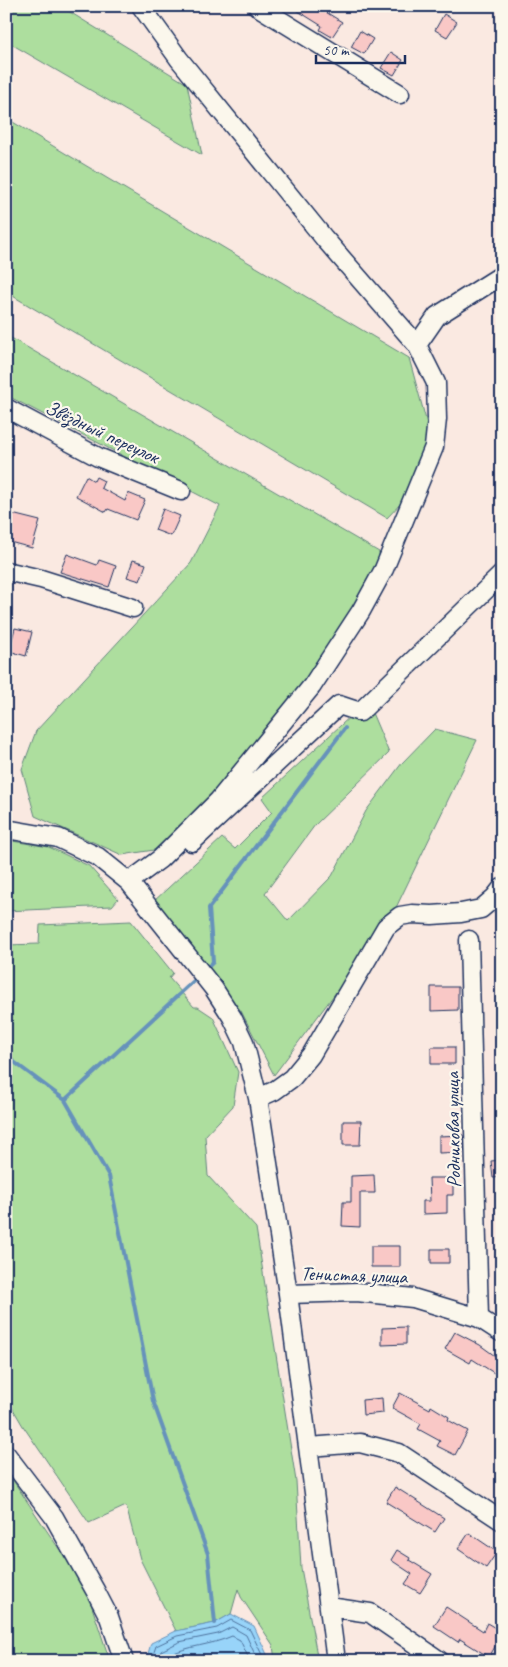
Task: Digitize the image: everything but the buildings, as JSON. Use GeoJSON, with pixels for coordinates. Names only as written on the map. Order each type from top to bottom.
{"type":"FeatureCollection","features":[{"type":"Feature","properties":{"kind":"street"},"geometry":{"type":"LineString","coordinates":[[129,882],[160,859],[218,800],[312,686],[361,611],[384,569],[434,448],[437,419],[436,384],[417,345],[324,238],[179,59],[141,6]]}},
{"type":"Feature","properties":{"kind":"street"},"geometry":{"type":"LineString","coordinates":[[257,6],[400,94]]}},
{"type":"Feature","properties":{"kind":"street"},"geometry":{"type":"LineString","coordinates":[[417,345],[437,316],[502,275]]}},
{"type":"Feature","properties":{"kind":"street","name":"Звёздный переулок"},"geometry":{"type":"LineString","coordinates":[[6,408],[98,457],[181,491]]}},
{"type":"Feature","properties":{"kind":"street"},"geometry":{"type":"LineString","coordinates":[[6,571],[42,579],[133,608]]}},
{"type":"Feature","properties":{"kind":"street"},"geometry":{"type":"LineString","coordinates":[[146,870],[162,871],[339,705],[360,712],[502,574]]}},
{"type":"Feature","properties":{"kind":"street"},"geometry":{"type":"LineString","coordinates":[[6,829],[58,838],[98,857],[129,882],[214,989],[232,1017],[244,1042],[258,1098],[288,1294],[336,1661]]}},
{"type":"Feature","properties":{"kind":"street"},"geometry":{"type":"LineString","coordinates":[[258,1098],[274,1091],[292,1078],[311,1055],[386,927],[400,916],[461,913],[481,908],[496,897],[502,888]]}},
{"type":"Feature","properties":{"kind":"street","name":"Родниковая улица"},"geometry":{"type":"LineString","coordinates":[[469,940],[479,1318]]}},
{"type":"Feature","properties":{"kind":"street","name":"Тенистая улица"},"geometry":{"type":"LineString","coordinates":[[288,1294],[357,1292],[413,1298],[479,1318],[502,1333]]}},
{"type":"Feature","properties":{"kind":"street"},"geometry":{"type":"LineString","coordinates":[[309,1447],[360,1443],[399,1453],[502,1522]]}},
{"type":"Feature","properties":{"kind":"street"},"geometry":{"type":"LineString","coordinates":[[6,1454],[59,1526],[109,1618],[124,1661]]}},
{"type":"Feature","properties":{"kind":"street"},"geometry":{"type":"LineString","coordinates":[[330,1607],[370,1613],[440,1661]]}},
{"type":"Feature","properties":{"kind":"green space"},"geometry":{"type":"Polygon","coordinates":[[[6,6],[60,6],[187,84],[202,155],[6,41],[6,6]]]}},
{"type":"Feature","properties":{"kind":"green space"},"geometry":{"type":"Polygon","coordinates":[[[6,118],[409,358],[438,464],[387,518],[6,292],[6,118]]]}},
{"type":"Feature","properties":{"kind":"green space"},"geometry":{"type":"Polygon","coordinates":[[[6,335],[379,552],[379,575],[295,697],[209,801],[154,850],[122,855],[35,816],[22,769],[36,731],[191,563],[220,506],[6,395],[6,335]]]}},
{"type":"Feature","properties":{"kind":"green space"},"geometry":{"type":"Polygon","coordinates":[[[367,701],[389,753],[315,825],[265,893],[288,921],[332,876],[366,811],[402,763],[435,729],[477,740],[390,920],[274,1075],[241,1011],[154,901],[222,838],[235,849],[272,812],[262,798],[367,701]]]}},
{"type":"Feature","properties":{"kind":"green space"},"geometry":{"type":"Polygon","coordinates":[[[6,840],[49,847],[89,866],[118,899],[112,906],[6,911],[6,840]]]}},
{"type":"Feature","properties":{"kind":"green space"},"geometry":{"type":"Polygon","coordinates":[[[131,921],[173,973],[169,978],[194,1007],[198,1007],[213,1017],[238,1072],[233,1106],[205,1136],[208,1176],[256,1228],[296,1481],[301,1568],[318,1661],[275,1661],[273,1645],[241,1597],[238,1589],[231,1614],[215,1623],[176,1631],[140,1559],[126,1506],[89,1523],[23,1426],[6,1397],[6,945],[39,944],[40,925],[131,921]]]}},
{"type":"Feature","properties":{"kind":"green space"},"geometry":{"type":"Polygon","coordinates":[[[6,1470],[86,1589],[110,1661],[6,1661],[6,1470]]]}},
{"type":"Feature","properties":{"kind":"water"},"geometry":{"type":"Polygon","coordinates":[[[231,1614],[254,1626],[270,1661],[146,1661],[151,1643],[176,1631],[215,1623],[231,1614]]]}},
{"type":"Feature","properties":{"kind":"waterway"},"geometry":{"type":"LineString","coordinates":[[205,970],[213,962],[209,908],[345,728]]}},
{"type":"Feature","properties":{"kind":"waterway"},"geometry":{"type":"LineString","coordinates":[[198,977],[65,1100],[109,1176],[153,1401],[208,1554],[215,1623]]}},
{"type":"Feature","properties":{"kind":"waterway"},"geometry":{"type":"LineString","coordinates":[[6,1056],[65,1100]]}}]}
